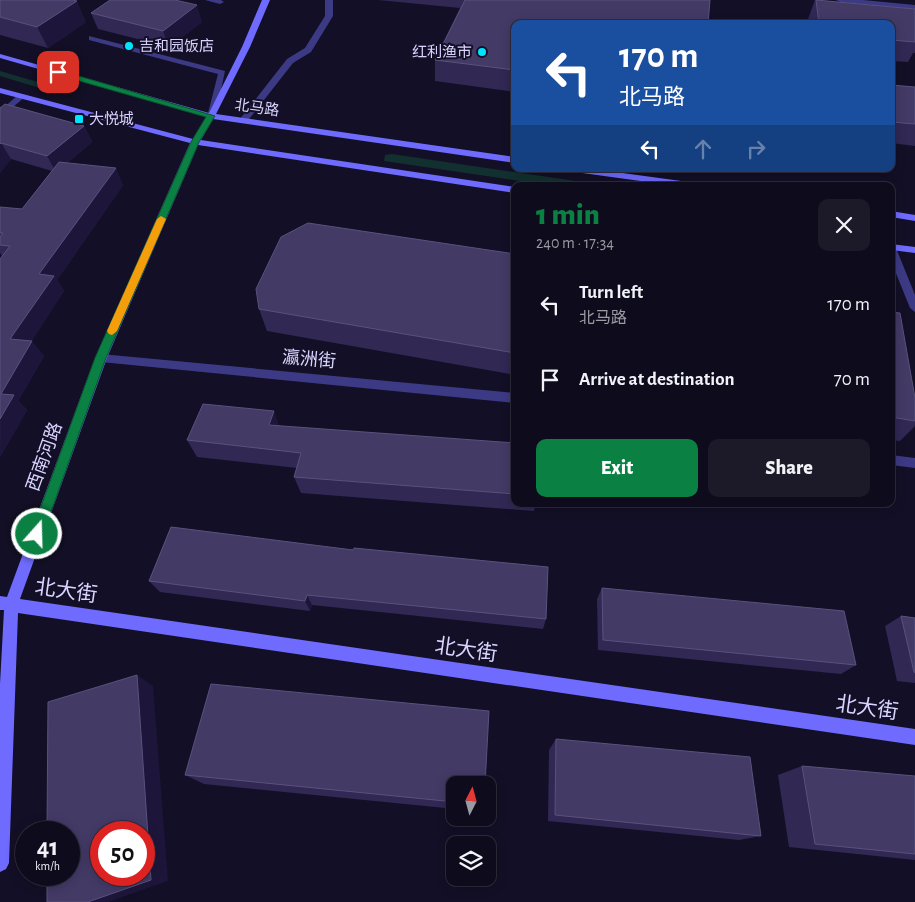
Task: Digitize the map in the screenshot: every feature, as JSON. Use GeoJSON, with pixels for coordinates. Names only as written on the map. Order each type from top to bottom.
{"type":"FeatureCollection","features":[{"type":"Feature","properties":{"kind":"main road","name":"西南河路"},"geometry":{"type":"LineString","coordinates":[[0,863],[6,604],[101,358],[195,142],[211,116],[246,47],[266,0]]}},
{"type":"Feature","properties":{"kind":"main road","name":"北马路"},"geometry":{"type":"LineString","coordinates":[[0,56],[211,116],[511,159]]}},
{"type":"Feature","properties":{"kind":"main road"},"geometry":{"type":"LineString","coordinates":[[0,90],[195,142],[511,189]]}},
{"type":"Feature","properties":{"kind":"main road"},"geometry":{"type":"LineString","coordinates":[[596,172],[668,182]]}},
{"type":"Feature","properties":{"kind":"main road"},"geometry":{"type":"LineString","coordinates":[[895,215],[915,218]]}},
{"type":"Feature","properties":{"kind":"main road"},"geometry":{"type":"LineString","coordinates":[[895,248],[915,250]]}},
{"type":"Feature","properties":{"kind":"main road","name":"北大街"},"geometry":{"type":"LineString","coordinates":[[6,604],[915,737]]}},
{"type":"Feature","properties":{"kind":"street"},"geometry":{"type":"LineString","coordinates":[[209,0],[220,2]]}},
{"type":"Feature","properties":{"kind":"street"},"geometry":{"type":"LineString","coordinates":[[243,121],[290,61],[308,50],[329,16],[330,0]]}},
{"type":"Feature","properties":{"kind":"street"},"geometry":{"type":"LineString","coordinates":[[840,0],[915,7]]}},
{"type":"Feature","properties":{"kind":"street"},"geometry":{"type":"LineString","coordinates":[[92,38],[222,73],[211,116]]}},
{"type":"Feature","properties":{"kind":"street"},"geometry":{"type":"LineString","coordinates":[[0,115],[22,96]]}},
{"type":"Feature","properties":{"kind":"street"},"geometry":{"type":"LineString","coordinates":[[895,257],[915,308]]}},
{"type":"Feature","properties":{"kind":"street","name":"瀛洲街"},"geometry":{"type":"LineString","coordinates":[[101,358],[511,398]]}},
{"type":"Feature","properties":{"kind":"street"},"geometry":{"type":"LineString","coordinates":[[895,460],[915,463]]}},
{"type":"Feature","properties":{"kind":"green space"},"geometry":{"type":"Polygon","coordinates":[[[0,71],[54,87],[46,90],[0,76],[0,71]]]}},
{"type":"Feature","properties":{"kind":"green space"},"geometry":{"type":"Polygon","coordinates":[[[392,154],[582,182],[527,182],[384,161],[385,155],[392,154]]]}},
{"type":"Feature","properties":{"kind":"building"},"geometry":{"type":"Polygon","coordinates":[[[0,0],[77,1],[37,27],[0,17],[0,0]]]}},
{"type":"Feature","properties":{"kind":"building"},"geometry":{"type":"Polygon","coordinates":[[[110,0],[175,0],[197,5],[163,31],[91,13],[110,0]]]}},
{"type":"Feature","properties":{"kind":"building","name":"红利渔市"},"geometry":{"type":"Polygon","coordinates":[[[465,0],[710,0],[708,20],[511,20],[511,70],[435,60],[465,0]]]}},
{"type":"Feature","properties":{"kind":"building"},"geometry":{"type":"Polygon","coordinates":[[[816,0],[915,9],[915,42],[895,40],[895,20],[818,20],[816,0]]]}},
{"type":"Feature","properties":{"kind":"building"},"geometry":{"type":"Polygon","coordinates":[[[895,85],[915,87],[915,124],[895,122],[895,85]]]}},
{"type":"Feature","properties":{"kind":"building"},"geometry":{"type":"Polygon","coordinates":[[[5,104],[84,126],[47,156],[0,144],[0,108],[5,104]]]}},
{"type":"Feature","properties":{"kind":"building"},"geometry":{"type":"Polygon","coordinates":[[[59,162],[116,168],[39,274],[54,276],[10,339],[32,341],[1,394],[14,395],[0,419],[0,259],[10,246],[0,245],[0,237],[3,233],[0,233],[0,207],[22,209],[59,162]]]}},
{"type":"Feature","properties":{"kind":"building"},"geometry":{"type":"Polygon","coordinates":[[[308,223],[511,253],[511,352],[259,309],[256,289],[281,237],[308,223]]]}},
{"type":"Feature","properties":{"kind":"building"},"geometry":{"type":"Polygon","coordinates":[[[895,312],[900,313],[915,398],[915,421],[895,418],[895,312]]]}},
{"type":"Feature","properties":{"kind":"building"},"geometry":{"type":"Polygon","coordinates":[[[203,404],[274,411],[269,425],[511,443],[511,494],[294,477],[301,453],[187,440],[203,404]]]}},
{"type":"Feature","properties":{"kind":"building"},"geometry":{"type":"Polygon","coordinates":[[[171,527],[353,550],[354,548],[548,567],[546,619],[307,595],[305,601],[149,581],[171,527]]]}},
{"type":"Feature","properties":{"kind":"building"},"geometry":{"type":"Polygon","coordinates":[[[602,588],[844,611],[856,665],[603,640],[602,588]]]}},
{"type":"Feature","properties":{"kind":"building"},"geometry":{"type":"Polygon","coordinates":[[[901,616],[915,618],[915,673],[914,672],[901,616]]]}},
{"type":"Feature","properties":{"kind":"building"},"geometry":{"type":"Polygon","coordinates":[[[137,675],[147,821],[90,821],[90,886],[134,886],[88,902],[47,902],[47,886],[80,886],[80,821],[47,821],[48,702],[137,675]]]}},
{"type":"Feature","properties":{"kind":"building"},"geometry":{"type":"Polygon","coordinates":[[[211,684],[489,711],[485,776],[446,776],[446,801],[185,775],[211,684]]]}},
{"type":"Feature","properties":{"kind":"building"},"geometry":{"type":"Polygon","coordinates":[[[556,739],[750,757],[761,836],[555,815],[556,739]]]}},
{"type":"Feature","properties":{"kind":"building"},"geometry":{"type":"Polygon","coordinates":[[[802,766],[915,776],[915,854],[815,844],[802,766]]]}},
{"type":"Feature","properties":{"kind":"slow traffic"},"geometry":{"type":"LineString","coordinates":[[112,331],[161,219]]}},
{"type":"Feature","properties":{"kind":"place","name":"吉和园饭店"},"geometry":{"type":"Point","coordinates":[129,46]}},
{"type":"Feature","properties":{"kind":"place","name":"红利渔市"},"geometry":{"type":"Point","coordinates":[482,52]}},
{"type":"Feature","properties":{"kind":"place","name":"大悦城"},"geometry":{"type":"Point","coordinates":[79,119]}},
{"type":"Feature","properties":{"kind":"route"},"geometry":{"type":"LineString","coordinates":[[37,534],[101,358],[195,142],[211,116],[58,72]]}}]}
